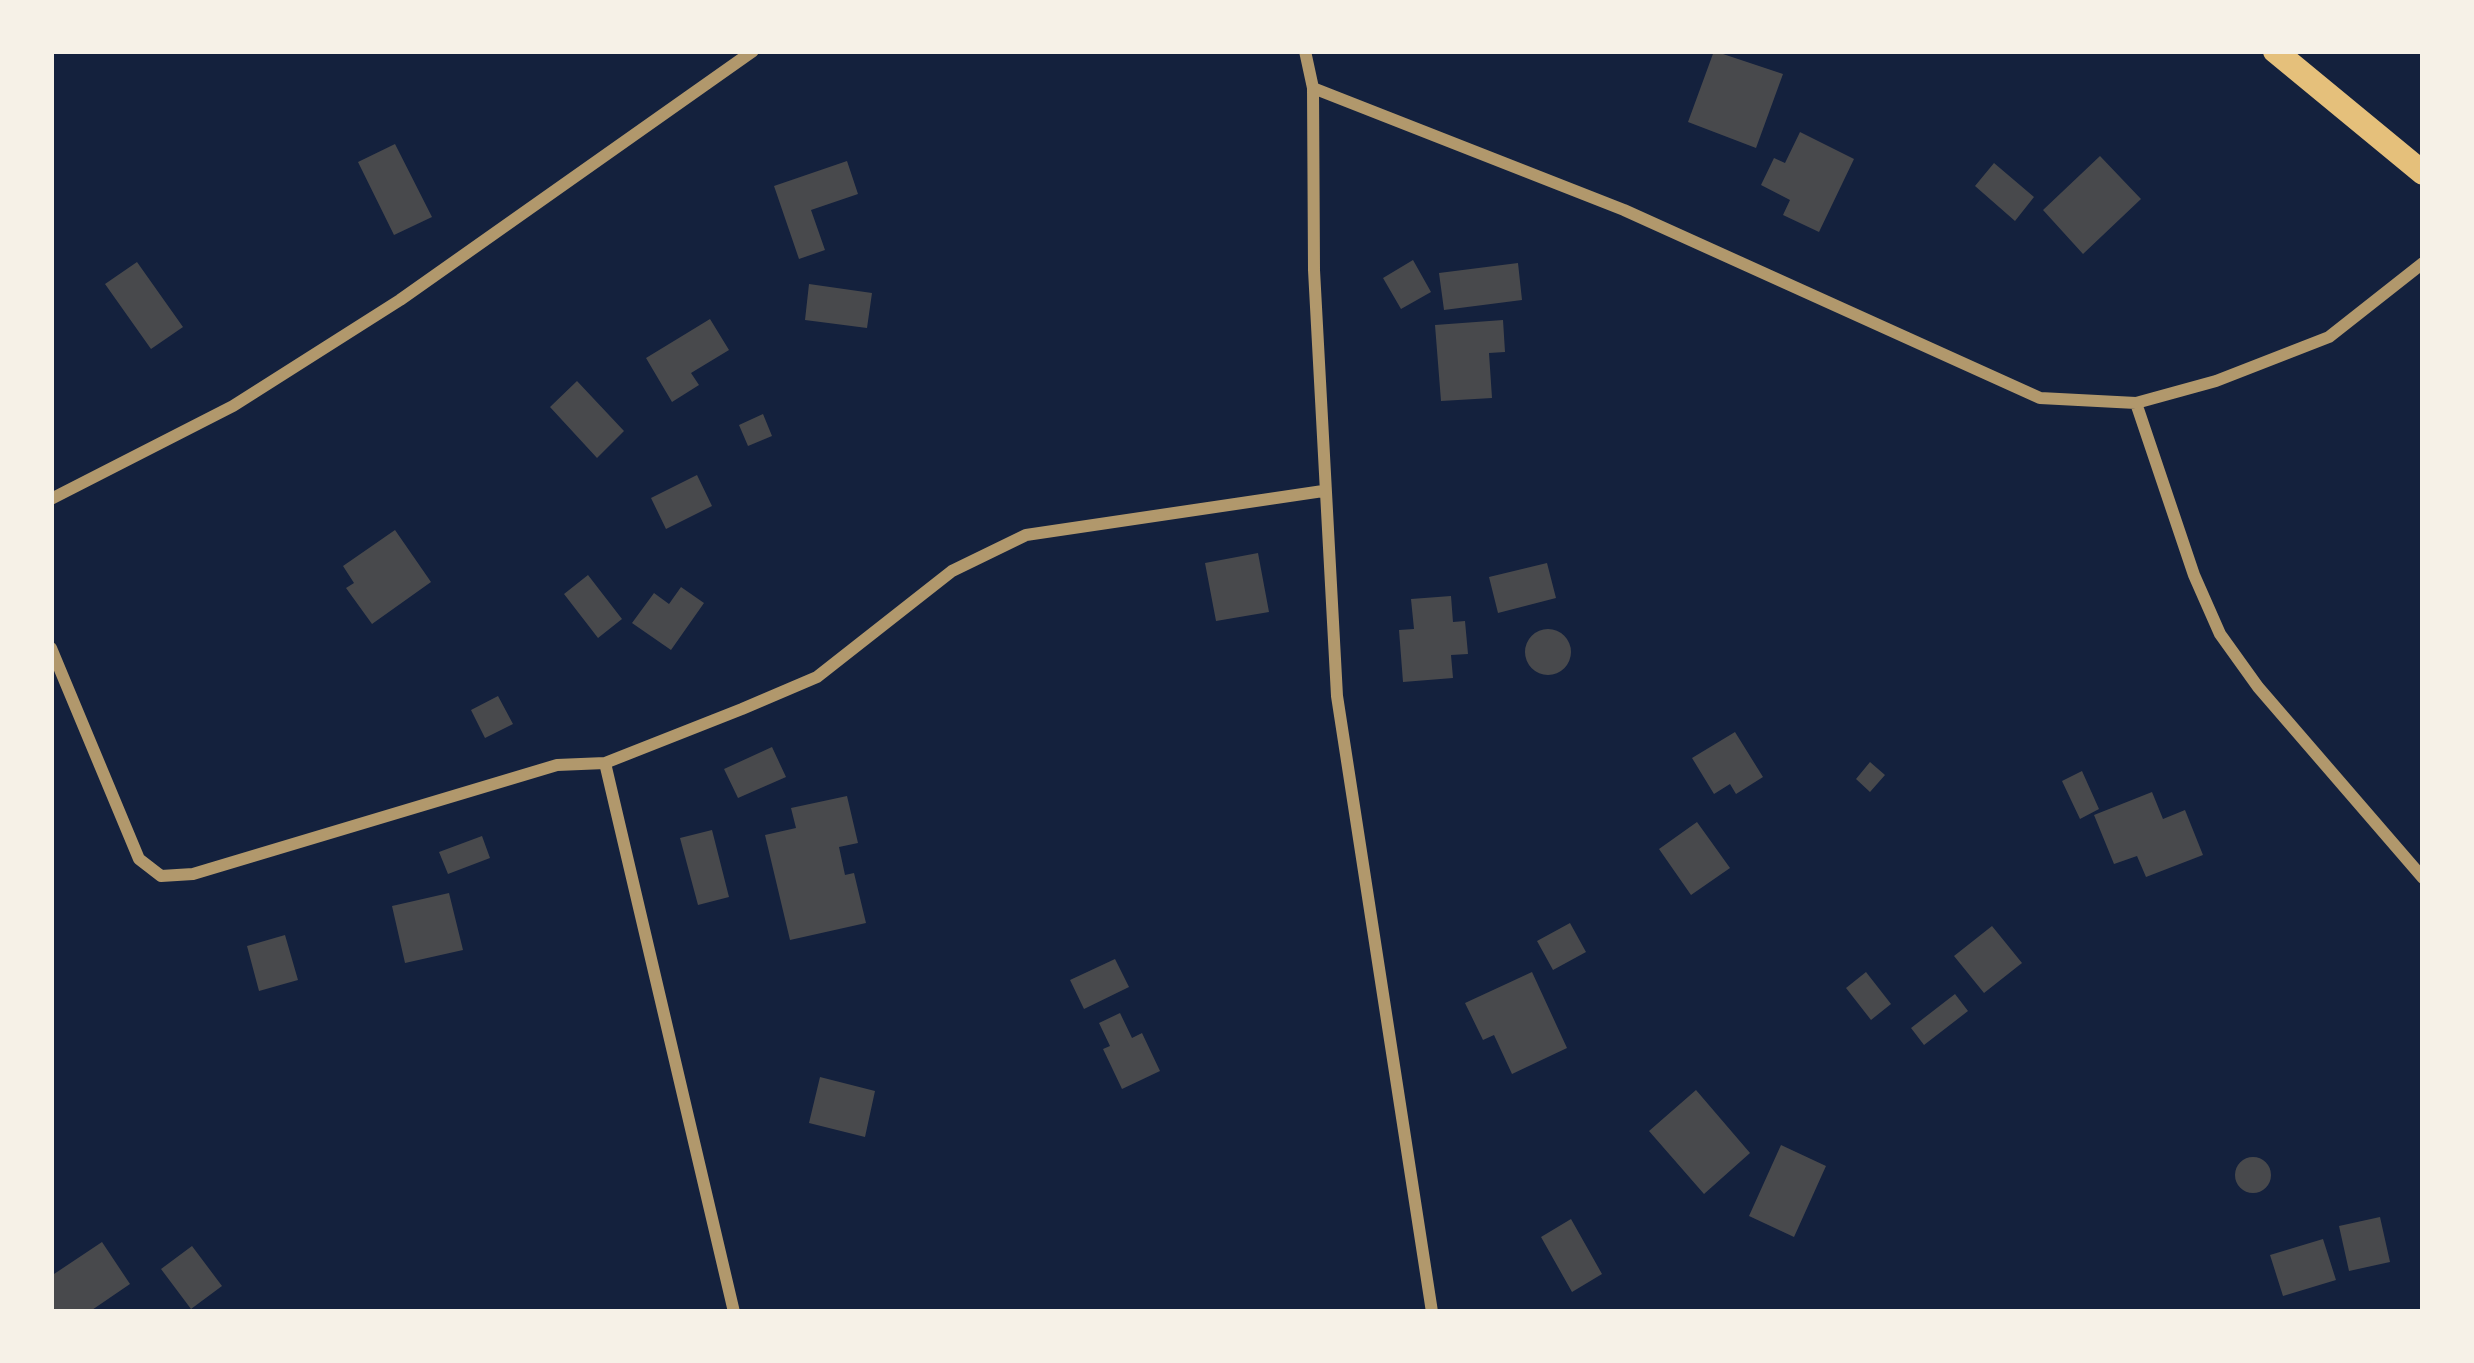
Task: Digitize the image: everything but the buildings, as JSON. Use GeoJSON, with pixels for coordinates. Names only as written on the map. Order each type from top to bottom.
{"type":"FeatureCollection","features":[{"type":"Feature","properties":{"kind":"main road"},"geometry":{"type":"LineString","coordinates":[[2275,51],[2423,172]]}},
{"type":"Feature","properties":{"kind":"street"},"geometry":{"type":"LineString","coordinates":[[51,499],[233,406],[326,347],[753,51]]}},
{"type":"Feature","properties":{"kind":"street"},"geometry":{"type":"LineString","coordinates":[[1305,51],[1313,88],[1323,491],[1336,696],[1432,1312]]}},
{"type":"Feature","properties":{"kind":"street"},"geometry":{"type":"LineString","coordinates":[[1313,88],[1624,210],[2040,398],[2136,403],[2216,381],[2330,337],[2423,263]]}},
{"type":"Feature","properties":{"kind":"street"},"geometry":{"type":"LineString","coordinates":[[2136,403],[2194,575],[2220,634],[2258,687],[2423,878]]}},
{"type":"Feature","properties":{"kind":"street"},"geometry":{"type":"LineString","coordinates":[[51,648],[139,859],[160,876],[193,874],[557,765],[605,763],[817,677],[985,550],[1027,535],[1323,491]]}},
{"type":"Feature","properties":{"kind":"street"},"geometry":{"type":"LineString","coordinates":[[605,763],[734,1312]]}}]}
